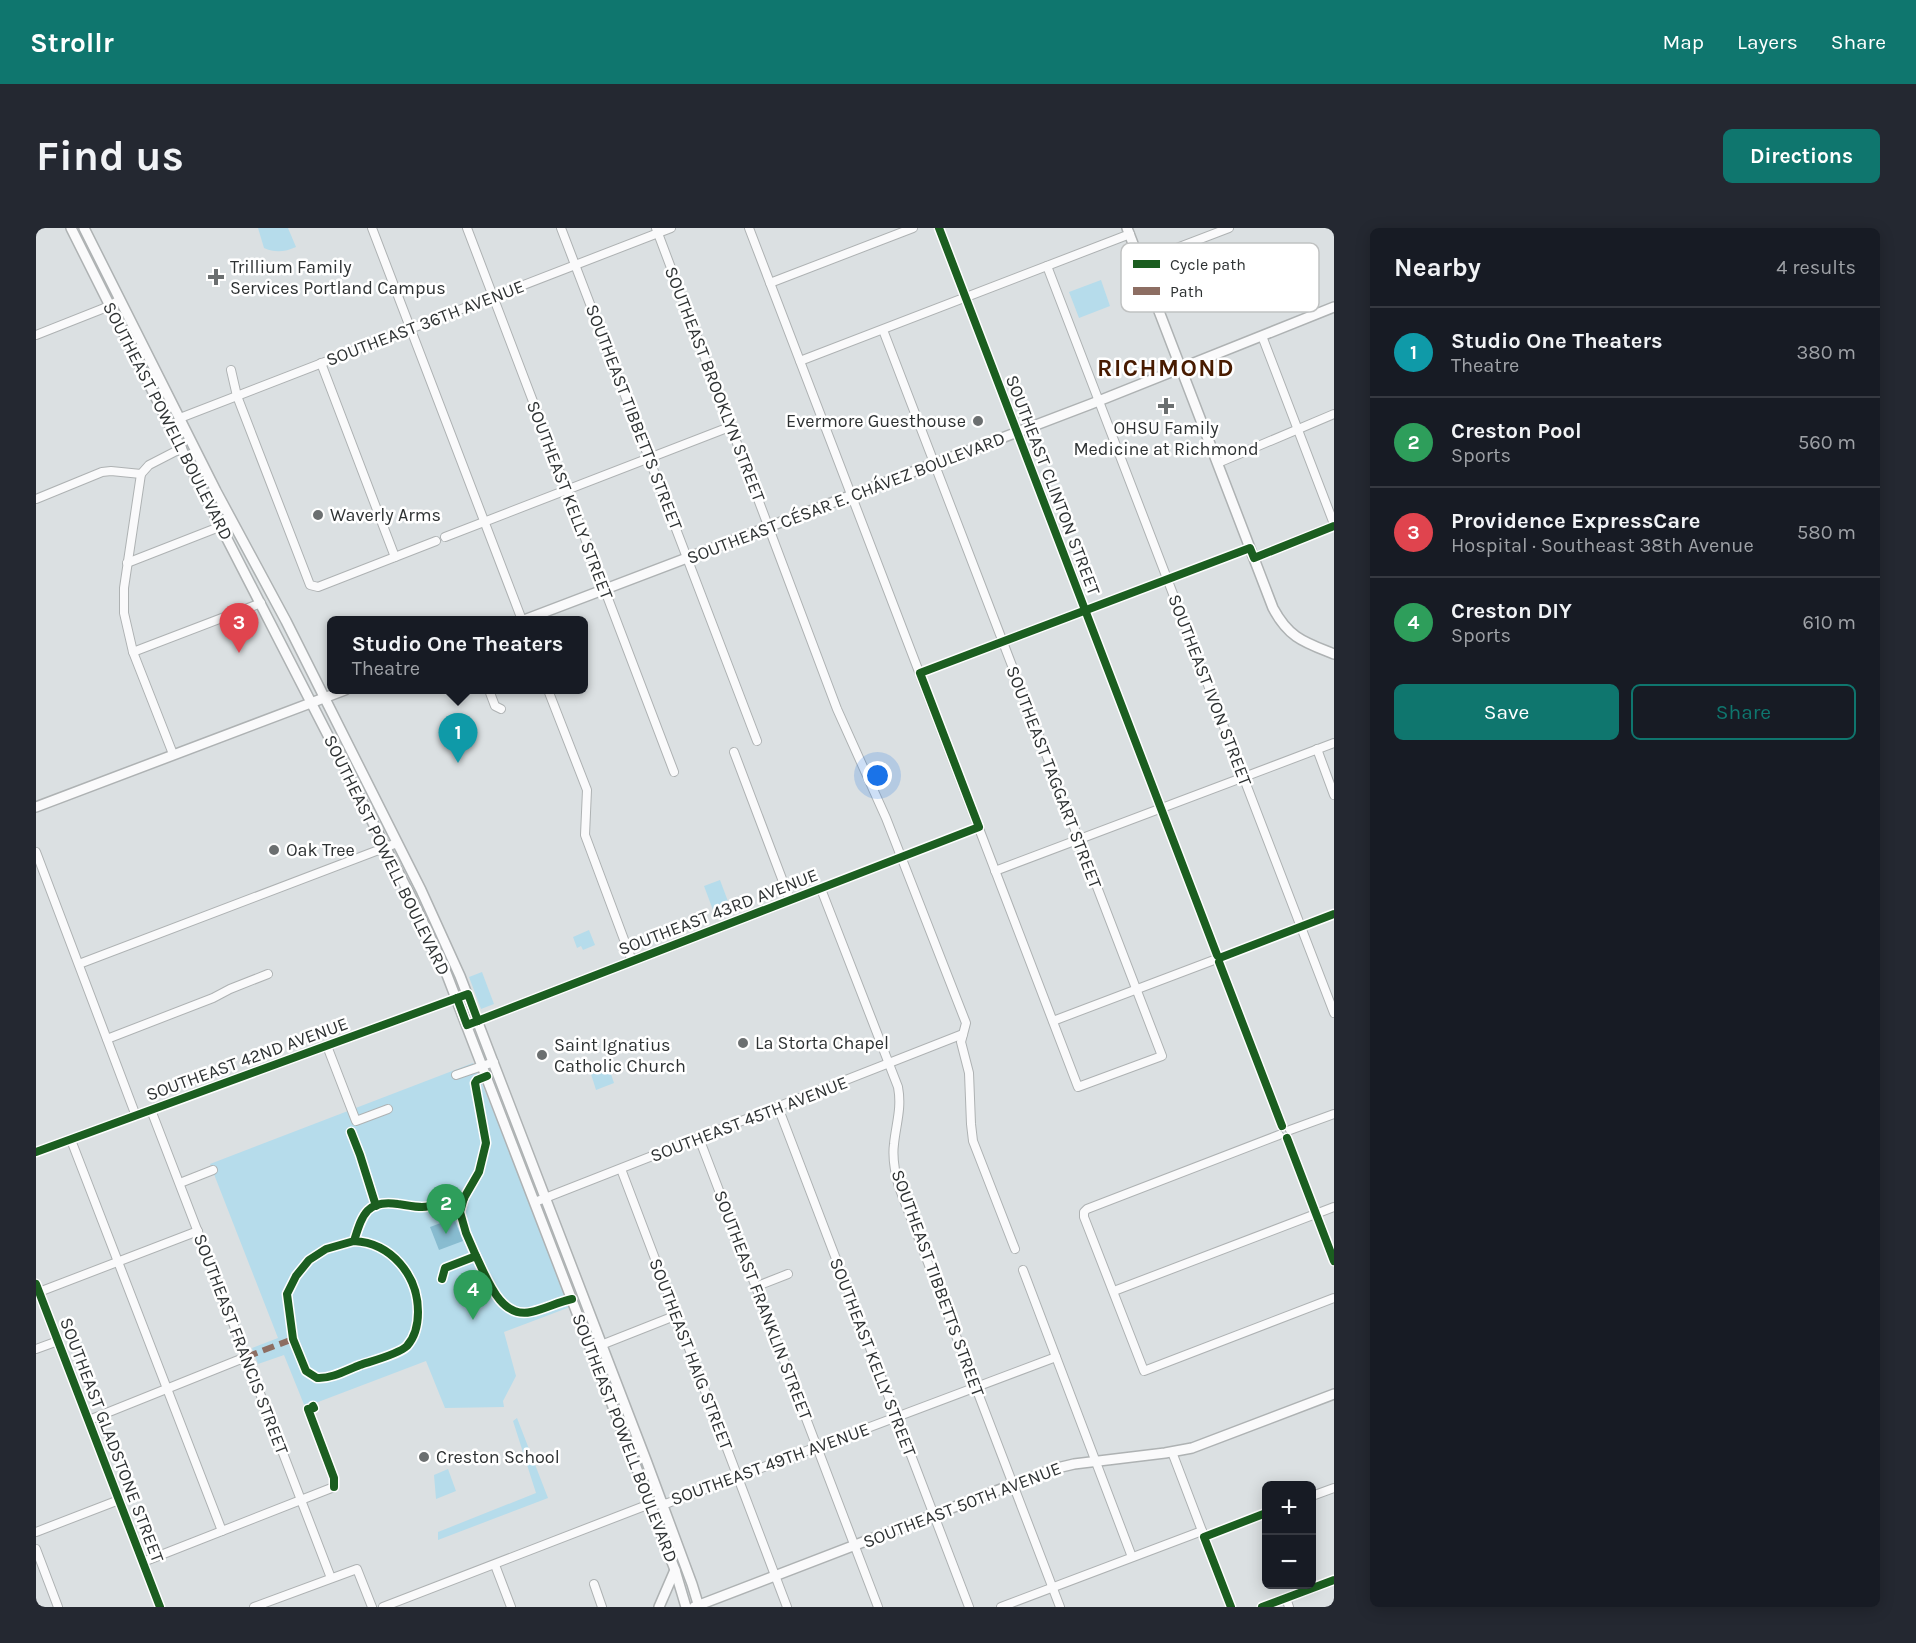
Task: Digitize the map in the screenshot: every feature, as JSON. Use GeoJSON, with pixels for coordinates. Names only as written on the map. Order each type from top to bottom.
{"type":"FeatureCollection","features":[{"type":"Feature","properties":{"kind":"main road","name":"SOUTHEAST POWELL BOULEVARD"},"geometry":{"type":"LineString","coordinates":[[71,228],[221,527],[386,847],[457,998],[675,1570],[687,1607]]}},
{"type":"Feature","properties":{"kind":"main road","name":"SOUTHEAST POWELL BOULEVARD"},"geometry":{"type":"LineString","coordinates":[[84,228],[232,522],[274,596],[397,843],[468,993],[662,1504],[697,1606]]}},
{"type":"Feature","properties":{"kind":"main road","name":"SOUTHEAST CÉSAR E. CHÁVEZ BOULEVARD"},"geometry":{"type":"LineString","coordinates":[[536,616],[1099,401],[1334,307]]}},
{"type":"Feature","properties":{"kind":"main road"},"geometry":{"type":"LineString","coordinates":[[1159,312],[1274,608],[1285,627],[1299,639],[1334,654]]}},
{"type":"Feature","properties":{"kind":"main road"},"geometry":{"type":"LineString","coordinates":[[161,408],[180,418]]}},
{"type":"Feature","properties":{"kind":"main road"},"geometry":{"type":"LineString","coordinates":[[182,448],[197,452]]}},
{"type":"Feature","properties":{"kind":"main road"},"geometry":{"type":"LineString","coordinates":[[36,807],[334,694]]}},
{"type":"Feature","properties":{"kind":"main road","name":"SOUTHEAST 50TH AVENUE"},"geometry":{"type":"LineString","coordinates":[[697,1606],[1066,1465],[1192,1448],[1334,1394]]}},
{"type":"Feature","properties":{"kind":"main road"},"geometry":{"type":"LineString","coordinates":[[659,1607],[675,1570]]}},
{"type":"Feature","properties":{"kind":"street"},"geometry":{"type":"LineString","coordinates":[[372,228],[521,616]]}},
{"type":"Feature","properties":{"kind":"street","name":"SOUTHEAST KELLY STREET"},"geometry":{"type":"LineString","coordinates":[[467,228],[674,772]]}},
{"type":"Feature","properties":{"kind":"street","name":"SOUTHEAST TIBBETTS STREET"},"geometry":{"type":"LineString","coordinates":[[561,228],[757,741]]}},
{"type":"Feature","properties":{"kind":"street","name":"SOUTHEAST 36TH AVENUE"},"geometry":{"type":"LineString","coordinates":[[180,418],[575,265],[657,230],[670,228]]}},
{"type":"Feature","properties":{"kind":"street"},"geometry":{"type":"LineString","coordinates":[[749,228],[1053,1022],[1334,914]]}},
{"type":"Feature","properties":{"kind":"street"},"geometry":{"type":"LineString","coordinates":[[770,283],[913,228]]}},
{"type":"Feature","properties":{"kind":"street","name":"SOUTHEAST CLINTON STREET"},"geometry":{"type":"LineString","coordinates":[[939,228],[1282,1126]]}},
{"type":"Feature","properties":{"kind":"street"},"geometry":{"type":"LineString","coordinates":[[1188,243],[1224,229]]}},
{"type":"Feature","properties":{"kind":"street","name":"SOUTHEAST BROOKLYN STREET"},"geometry":{"type":"LineString","coordinates":[[657,230],[837,709],[902,857],[966,1023],[962,1042],[970,1080],[971,1124],[974,1141],[1015,1249]]}},
{"type":"Feature","properties":{"kind":"street"},"geometry":{"type":"LineString","coordinates":[[800,361],[1047,266],[1129,231]]}},
{"type":"Feature","properties":{"kind":"street","name":"SOUTHEAST IVON STREET"},"geometry":{"type":"LineString","coordinates":[[1047,266],[1334,1012]]}},
{"type":"Feature","properties":{"kind":"street"},"geometry":{"type":"LineString","coordinates":[[36,335],[120,300]]}},
{"type":"Feature","properties":{"kind":"street","name":"SOUTHEAST TAGGART STREET"},"geometry":{"type":"LineString","coordinates":[[883,330],[1162,1056],[1078,1087],[1053,1022]]}},
{"type":"Feature","properties":{"kind":"street"},"geometry":{"type":"LineString","coordinates":[[1254,558],[1334,525],[1262,336]]}},
{"type":"Feature","properties":{"kind":"street"},"geometry":{"type":"LineString","coordinates":[[321,363],[395,557]]}},
{"type":"Feature","properties":{"kind":"street"},"geometry":{"type":"LineString","coordinates":[[231,370],[237,396],[312,587],[318,587],[436,541]]}},
{"type":"Feature","properties":{"kind":"street"},"geometry":{"type":"LineString","coordinates":[[1218,463],[1334,414]]}},
{"type":"Feature","properties":{"kind":"street"},"geometry":{"type":"LineString","coordinates":[[445,537],[732,426]]}},
{"type":"Feature","properties":{"kind":"street"},"geometry":{"type":"LineString","coordinates":[[173,754],[133,652],[126,629],[123,605],[141,474],[149,465],[182,448]]}},
{"type":"Feature","properties":{"kind":"street"},"geometry":{"type":"LineString","coordinates":[[36,499],[102,472],[141,474]]}},
{"type":"Feature","properties":{"kind":"street"},"geometry":{"type":"LineString","coordinates":[[127,563],[232,522]]}},
{"type":"Feature","properties":{"kind":"street"},"geometry":{"type":"LineString","coordinates":[[920,673],[1250,548]]}},
{"type":"Feature","properties":{"kind":"street"},"geometry":{"type":"LineString","coordinates":[[133,652],[261,603]]}},
{"type":"Feature","properties":{"kind":"street"},"geometry":{"type":"LineString","coordinates":[[490,694],[495,706],[501,709]]}},
{"type":"Feature","properties":{"kind":"street"},"geometry":{"type":"LineString","coordinates":[[550,694],[587,790],[585,835],[632,962]]}},
{"type":"Feature","properties":{"kind":"street"},"geometry":{"type":"LineString","coordinates":[[995,871],[1334,743]]}},
{"type":"Feature","properties":{"kind":"street"},"geometry":{"type":"LineString","coordinates":[[1317,749],[1334,795]]}},
{"type":"Feature","properties":{"kind":"street"},"geometry":{"type":"LineString","coordinates":[[734,752],[790,900]]}},
{"type":"Feature","properties":{"kind":"street","name":"SOUTHEAST 43RD AVENUE"},"geometry":{"type":"LineString","coordinates":[[467,1025],[979,827]]}},
{"type":"Feature","properties":{"kind":"street"},"geometry":{"type":"LineString","coordinates":[[79,964],[397,843]]}},
{"type":"Feature","properties":{"kind":"street"},"geometry":{"type":"LineString","coordinates":[[36,852],[136,1116]]}},
{"type":"Feature","properties":{"kind":"street","name":"SOUTHEAST TIBBETTS STREET"},"geometry":{"type":"LineString","coordinates":[[821,889],[890,1064],[900,1096],[894,1145],[894,1169],[899,1187],[1060,1607]]}},
{"type":"Feature","properties":{"kind":"street"},"geometry":{"type":"LineString","coordinates":[[107,1039],[268,974]]}},
{"type":"Feature","properties":{"kind":"street","name":"SOUTHEAST 42ND AVENUE"},"geometry":{"type":"LineString","coordinates":[[36,1152],[468,993]]}},
{"type":"Feature","properties":{"kind":"street","name":"SOUTHEAST 45TH AVENUE"},"geometry":{"type":"LineString","coordinates":[[535,1202],[963,1034]]}},
{"type":"Feature","properties":{"kind":"street"},"geometry":{"type":"LineString","coordinates":[[327,1046],[356,1122],[388,1109]]}},
{"type":"Feature","properties":{"kind":"street"},"geometry":{"type":"LineString","coordinates":[[456,1075],[494,1062]]}},
{"type":"Feature","properties":{"kind":"street","name":"SOUTHEAST KELLY STREET"},"geometry":{"type":"LineString","coordinates":[[778,1107],[969,1607]]}},
{"type":"Feature","properties":{"kind":"street","name":"SOUTHEAST FRANCIS STREET"},"geometry":{"type":"LineString","coordinates":[[151,1110],[331,1578]]}},
{"type":"Feature","properties":{"kind":"street"},"geometry":{"type":"LineString","coordinates":[[1290,1130],[1334,1114]]}},
{"type":"Feature","properties":{"kind":"street"},"geometry":{"type":"LineString","coordinates":[[1334,1261],[1316,1214],[1283,1137],[1279,1129],[1287,1126],[1290,1136],[1283,1137],[1084,1212],[1144,1371],[1334,1298]]}},
{"type":"Feature","properties":{"kind":"street","name":"SOUTHEAST FRANKLIN STREET"},"geometry":{"type":"LineString","coordinates":[[699,1138],[878,1607]]}},
{"type":"Feature","properties":{"kind":"street"},"geometry":{"type":"LineString","coordinates":[[71,1140],[222,1531]]}},
{"type":"Feature","properties":{"kind":"street","name":"SOUTHEAST HAIG STREET"},"geometry":{"type":"LineString","coordinates":[[621,1169],[787,1607]]}},
{"type":"Feature","properties":{"kind":"street"},"geometry":{"type":"LineString","coordinates":[[180,1183],[213,1170]]}},
{"type":"Feature","properties":{"kind":"street"},"geometry":{"type":"LineString","coordinates":[[1114,1291],[1334,1207]]}},
{"type":"Feature","properties":{"kind":"street"},"geometry":{"type":"LineString","coordinates":[[39,1293],[198,1231]]}},
{"type":"Feature","properties":{"kind":"street"},"geometry":{"type":"LineString","coordinates":[[1023,1270],[1132,1557]]}},
{"type":"Feature","properties":{"kind":"street"},"geometry":{"type":"LineString","coordinates":[[755,1287],[788,1274]]}},
{"type":"Feature","properties":{"kind":"street","name":"SOUTHEAST GLADSTONE STREET"},"geometry":{"type":"LineString","coordinates":[[36,1284],[160,1607]]}},
{"type":"Feature","properties":{"kind":"street"},"geometry":{"type":"LineString","coordinates":[[591,1349],[677,1315]]}},
{"type":"Feature","properties":{"kind":"street"},"geometry":{"type":"LineString","coordinates":[[36,1349],[58,1341]]}},
{"type":"Feature","properties":{"kind":"street"},"geometry":{"type":"LineString","coordinates":[[89,1420],[246,1357]]}},
{"type":"Feature","properties":{"kind":"street","name":"SOUTHEAST 49TH AVENUE"},"geometry":{"type":"LineString","coordinates":[[383,1607],[642,1507],[662,1504],[1056,1357]]}},
{"type":"Feature","properties":{"kind":"street"},"geometry":{"type":"LineString","coordinates":[[1172,1452],[1231,1607]]}},
{"type":"Feature","properties":{"kind":"street"},"geometry":{"type":"LineString","coordinates":[[143,1562],[334,1487]]}},
{"type":"Feature","properties":{"kind":"street"},"geometry":{"type":"LineString","coordinates":[[1316,1494],[1334,1488]]}},
{"type":"Feature","properties":{"kind":"street"},"geometry":{"type":"LineString","coordinates":[[36,1532],[119,1500]]}},
{"type":"Feature","properties":{"kind":"street"},"geometry":{"type":"LineString","coordinates":[[1001,1607],[1132,1557],[1262,1514]]}},
{"type":"Feature","properties":{"kind":"street"},"geometry":{"type":"LineString","coordinates":[[36,1549],[58,1607]]}},
{"type":"Feature","properties":{"kind":"street"},"geometry":{"type":"LineString","coordinates":[[495,1565],[511,1607]]}},
{"type":"Feature","properties":{"kind":"street"},"geometry":{"type":"LineString","coordinates":[[254,1607],[357,1569],[372,1607]]}},
{"type":"Feature","properties":{"kind":"street"},"geometry":{"type":"LineString","coordinates":[[1262,1607],[1334,1580]]}},
{"type":"Feature","properties":{"kind":"street"},"geometry":{"type":"LineString","coordinates":[[594,1584],[602,1607]]}},
{"type":"Feature","properties":{"kind":"street"},"geometry":{"type":"LineString","coordinates":[[1286,1598],[1289,1607]]}},
{"type":"Feature","properties":{"kind":"shaded area"},"geometry":{"type":"Polygon","coordinates":[[[258,228],[288,228],[296,247],[280,251],[264,248],[258,228]]]}},
{"type":"Feature","properties":{"kind":"shaded area"},"geometry":{"type":"Polygon","coordinates":[[[1101,280],[1110,306],[1079,318],[1069,292],[1101,280]]]}},
{"type":"Feature","properties":{"kind":"shaded area"},"geometry":{"type":"Polygon","coordinates":[[[720,880],[732,912],[716,918],[704,886],[720,880]]]}},
{"type":"Feature","properties":{"kind":"shaded area"},"geometry":{"type":"Polygon","coordinates":[[[589,930],[595,945],[583,950],[581,946],[577,948],[573,937],[589,930]]]}},
{"type":"Feature","properties":{"kind":"shaded area"},"geometry":{"type":"Polygon","coordinates":[[[482,972],[494,1004],[481,1009],[469,977],[482,972]]]}},
{"type":"Feature","properties":{"kind":"shaded area"},"geometry":{"type":"Polygon","coordinates":[[[473,1063],[508,1146],[570,1307],[504,1332],[516,1376],[503,1401],[504,1407],[445,1408],[426,1361],[305,1407],[284,1355],[258,1364],[252,1348],[278,1338],[210,1164],[473,1063]]]}},
{"type":"Feature","properties":{"kind":"shaded area"},"geometry":{"type":"Polygon","coordinates":[[[602,1067],[610,1071],[614,1083],[596,1090],[590,1071],[602,1067]]]}},
{"type":"Feature","properties":{"kind":"shaded area"},"geometry":{"type":"Polygon","coordinates":[[[454,1218],[463,1241],[439,1250],[430,1227],[454,1218]]]}},
{"type":"Feature","properties":{"kind":"shaded area"},"geometry":{"type":"Polygon","coordinates":[[[517,1418],[548,1498],[438,1540],[438,1532],[536,1493],[513,1421],[517,1418]]]}},
{"type":"Feature","properties":{"kind":"shaded area"},"geometry":{"type":"Polygon","coordinates":[[[448,1469],[456,1491],[436,1499],[434,1475],[448,1469]]]}},
{"type":"Feature","properties":{"kind":"marked path"},"geometry":{"type":"LineString","coordinates":[[246,1357],[293,1339]]}},
{"type":"Feature","properties":{"kind":"cycle path"},"geometry":{"type":"LineString","coordinates":[[939,228],[1217,955]]}},
{"type":"Feature","properties":{"kind":"cycle path"},"geometry":{"type":"LineString","coordinates":[[457,998],[467,1025],[979,827],[920,673],[1250,548],[1254,558],[1334,526]]}},
{"type":"Feature","properties":{"kind":"cycle path"},"geometry":{"type":"LineString","coordinates":[[1222,957],[1334,914]]}},
{"type":"Feature","properties":{"kind":"cycle path"},"geometry":{"type":"LineString","coordinates":[[1219,962],[1282,1126]]}},
{"type":"Feature","properties":{"kind":"cycle path"},"geometry":{"type":"LineString","coordinates":[[36,1152],[468,994],[478,1021]]}},
{"type":"Feature","properties":{"kind":"cycle path"},"geometry":{"type":"LineString","coordinates":[[476,1256],[460,1212],[464,1198],[479,1172],[486,1143],[475,1083],[487,1076]]}},
{"type":"Feature","properties":{"kind":"cycle path"},"geometry":{"type":"LineString","coordinates":[[351,1132],[376,1206]]}},
{"type":"Feature","properties":{"kind":"cycle path"},"geometry":{"type":"LineString","coordinates":[[1287,1138],[1334,1261]]}},
{"type":"Feature","properties":{"kind":"cycle path"},"geometry":{"type":"LineString","coordinates":[[354,1241],[380,1248],[400,1263],[408,1274],[417,1298],[418,1316],[415,1330],[407,1346],[398,1352],[333,1376],[317,1378],[306,1371],[293,1339],[287,1294],[296,1276],[309,1260],[326,1249],[354,1241],[367,1211],[379,1204],[427,1207],[464,1198]]}},
{"type":"Feature","properties":{"kind":"cycle path"},"geometry":{"type":"LineString","coordinates":[[442,1279],[445,1268],[476,1256],[496,1295],[511,1309],[520,1313],[531,1312],[572,1299]]}},
{"type":"Feature","properties":{"kind":"cycle path"},"geometry":{"type":"LineString","coordinates":[[36,1284],[160,1607]]}},
{"type":"Feature","properties":{"kind":"cycle path"},"geometry":{"type":"LineString","coordinates":[[313,1406],[314,1408],[308,1409],[334,1478],[334,1487]]}},
{"type":"Feature","properties":{"kind":"cycle path"},"geometry":{"type":"LineString","coordinates":[[1231,1607],[1204,1537],[1262,1515]]}},
{"type":"Feature","properties":{"kind":"cycle path"},"geometry":{"type":"LineString","coordinates":[[1262,1607],[1334,1580]]}},
{"type":"Feature","properties":{"kind":"place","name":"Trillium Family Services Portland Campus"},"geometry":{"type":"Point","coordinates":[216,277]}},
{"type":"Feature","properties":{"kind":"place","name":"OHSU Family Medicine at Richmond"},"geometry":{"type":"Point","coordinates":[1166,406]}},
{"type":"Feature","properties":{"kind":"place","name":"Evermore Guesthouse"},"geometry":{"type":"Point","coordinates":[978,421]}},
{"type":"Feature","properties":{"kind":"place","name":"Waverly Arms"},"geometry":{"type":"Point","coordinates":[318,515]}},
{"type":"Feature","properties":{"kind":"place","name":"Providence ExpressCare"},"geometry":{"type":"Point","coordinates":[239,653]}},
{"type":"Feature","properties":{"kind":"place","name":"Studio One Theaters"},"geometry":{"type":"Point","coordinates":[458,763]}},
{"type":"Feature","properties":{"kind":"place","name":"Oak Tree"},"geometry":{"type":"Point","coordinates":[274,850]}},
{"type":"Feature","properties":{"kind":"place","name":"La Storta Chapel"},"geometry":{"type":"Point","coordinates":[743,1043]}},
{"type":"Feature","properties":{"kind":"place","name":"Saint Ignatius Catholic Church"},"geometry":{"type":"Point","coordinates":[542,1055]}},
{"type":"Feature","properties":{"kind":"place","name":"Creston Pool"},"geometry":{"type":"Point","coordinates":[446,1234]}},
{"type":"Feature","properties":{"kind":"place","name":"Creston DIY"},"geometry":{"type":"Point","coordinates":[473,1320]}},
{"type":"Feature","properties":{"kind":"place","name":"Creston School"},"geometry":{"type":"Point","coordinates":[424,1457]}},
{"type":"Feature","properties":{"kind":"district","name":"RICHMOND"},"geometry":{"type":"Point","coordinates":[1166,368]}}]}
